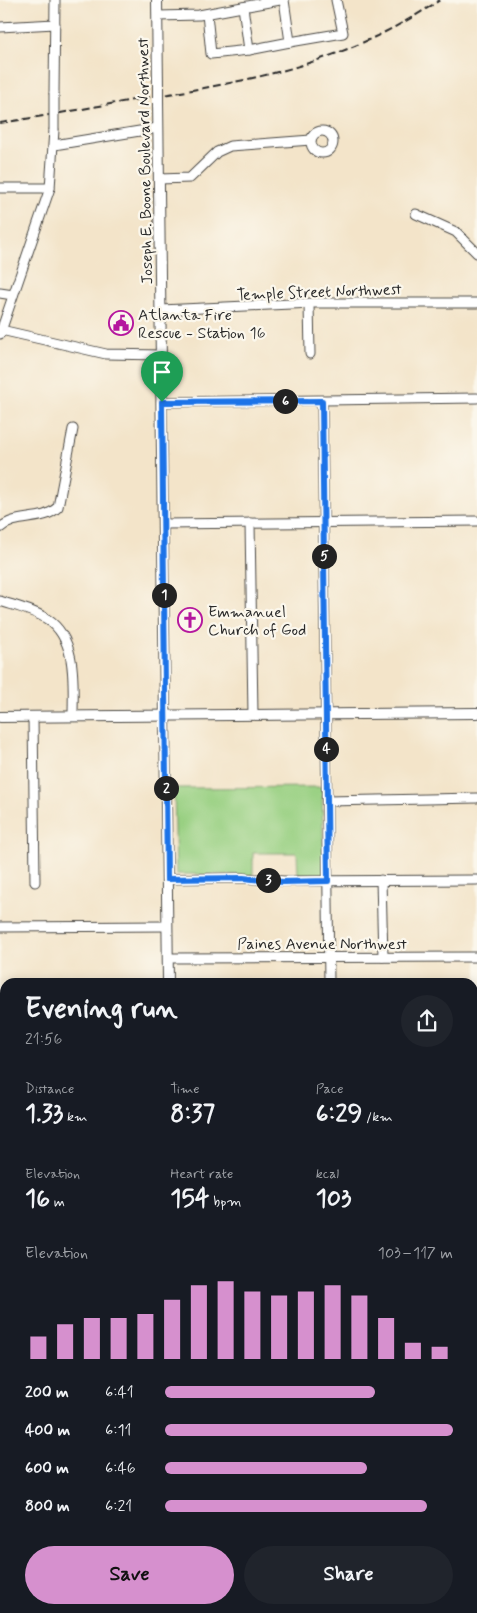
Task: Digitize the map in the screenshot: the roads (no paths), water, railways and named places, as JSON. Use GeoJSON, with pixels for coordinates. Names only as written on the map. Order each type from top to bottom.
{"type":"FeatureCollection","features":[{"type":"Feature","properties":{"kind":"main road","name":"Joseph E. Boone Boulevard Northwest"},"geometry":{"type":"LineString","coordinates":[[158,0],[168,978]]}},
{"type":"Feature","properties":{"kind":"main road"},"geometry":{"type":"LineString","coordinates":[[0,717],[166,714],[477,713]]}},
{"type":"Feature","properties":{"kind":"street"},"geometry":{"type":"LineString","coordinates":[[54,0],[54,145],[50,188],[1,332],[106,354],[162,355]]}},
{"type":"Feature","properties":{"kind":"street"},"geometry":{"type":"LineString","coordinates":[[158,16],[207,14],[282,0],[290,42]]}},
{"type":"Feature","properties":{"kind":"street"},"geometry":{"type":"LineString","coordinates":[[207,14],[211,54],[249,50],[343,33],[336,0]]}},
{"type":"Feature","properties":{"kind":"street"},"geometry":{"type":"LineString","coordinates":[[243,7],[249,50]]}},
{"type":"Feature","properties":{"kind":"street"},"geometry":{"type":"LineString","coordinates":[[0,27],[55,24]]}},
{"type":"Feature","properties":{"kind":"street"},"geometry":{"type":"LineString","coordinates":[[54,145],[158,128]]}},
{"type":"Feature","properties":{"kind":"street"},"geometry":{"type":"LineString","coordinates":[[159,180],[190,178],[217,152],[230,146],[310,140]]}},
{"type":"Feature","properties":{"kind":"street"},"geometry":{"type":"LineString","coordinates":[[0,188],[50,188]]}},
{"type":"Feature","properties":{"kind":"street"},"geometry":{"type":"LineString","coordinates":[[416,214],[456,232],[477,253]]}},
{"type":"Feature","properties":{"kind":"street"},"geometry":{"type":"LineString","coordinates":[[0,293],[14,295]]}},
{"type":"Feature","properties":{"kind":"street","name":"Temple Street Northwest"},"geometry":{"type":"LineString","coordinates":[[161,310],[309,304],[477,303]]}},
{"type":"Feature","properties":{"kind":"street"},"geometry":{"type":"LineString","coordinates":[[309,304],[310,354]]}},
{"type":"Feature","properties":{"kind":"street"},"geometry":{"type":"LineString","coordinates":[[162,402],[477,398]]}},
{"type":"Feature","properties":{"kind":"street"},"geometry":{"type":"LineString","coordinates":[[322,401],[329,978]]}},
{"type":"Feature","properties":{"kind":"street"},"geometry":{"type":"LineString","coordinates":[[0,528],[17,519],[46,515],[58,507],[73,430]]}},
{"type":"Feature","properties":{"kind":"street"},"geometry":{"type":"LineString","coordinates":[[164,524],[477,521]]}},
{"type":"Feature","properties":{"kind":"street"},"geometry":{"type":"LineString","coordinates":[[250,523],[252,715]]}},
{"type":"Feature","properties":{"kind":"street"},"geometry":{"type":"LineString","coordinates":[[0,595],[4,603],[47,618],[63,637],[72,664],[73,716]]}},
{"type":"Feature","properties":{"kind":"street"},"geometry":{"type":"LineString","coordinates":[[33,717],[35,882]]}},
{"type":"Feature","properties":{"kind":"street"},"geometry":{"type":"LineString","coordinates":[[327,801],[477,798]]}},
{"type":"Feature","properties":{"kind":"street"},"geometry":{"type":"LineString","coordinates":[[167,879],[243,878],[283,882],[477,880]]}},
{"type":"Feature","properties":{"kind":"street"},"geometry":{"type":"LineString","coordinates":[[381,880],[383,958]]}},
{"type":"Feature","properties":{"kind":"street"},"geometry":{"type":"LineString","coordinates":[[0,927],[167,926]]}},
{"type":"Feature","properties":{"kind":"street","name":"Paines Avenue Northwest"},"geometry":{"type":"LineString","coordinates":[[168,958],[477,958]]}},
{"type":"Feature","properties":{"kind":"street"},"geometry":{"type":"LineString","coordinates":[[0,1140],[0,1151]]}},
{"type":"Feature","properties":{"kind":"railway"},"geometry":{"type":"LineString","coordinates":[[0,123],[220,85],[295,67],[367,41],[440,0]]}},
{"type":"Feature","properties":{"kind":"place","name":"Atlanta Fire Rescue - Station 16"},"geometry":{"type":"Point","coordinates":[121,323]}},
{"type":"Feature","properties":{"kind":"place","name":"Emmanuel Church of God"},"geometry":{"type":"Point","coordinates":[190,620]}}]}
